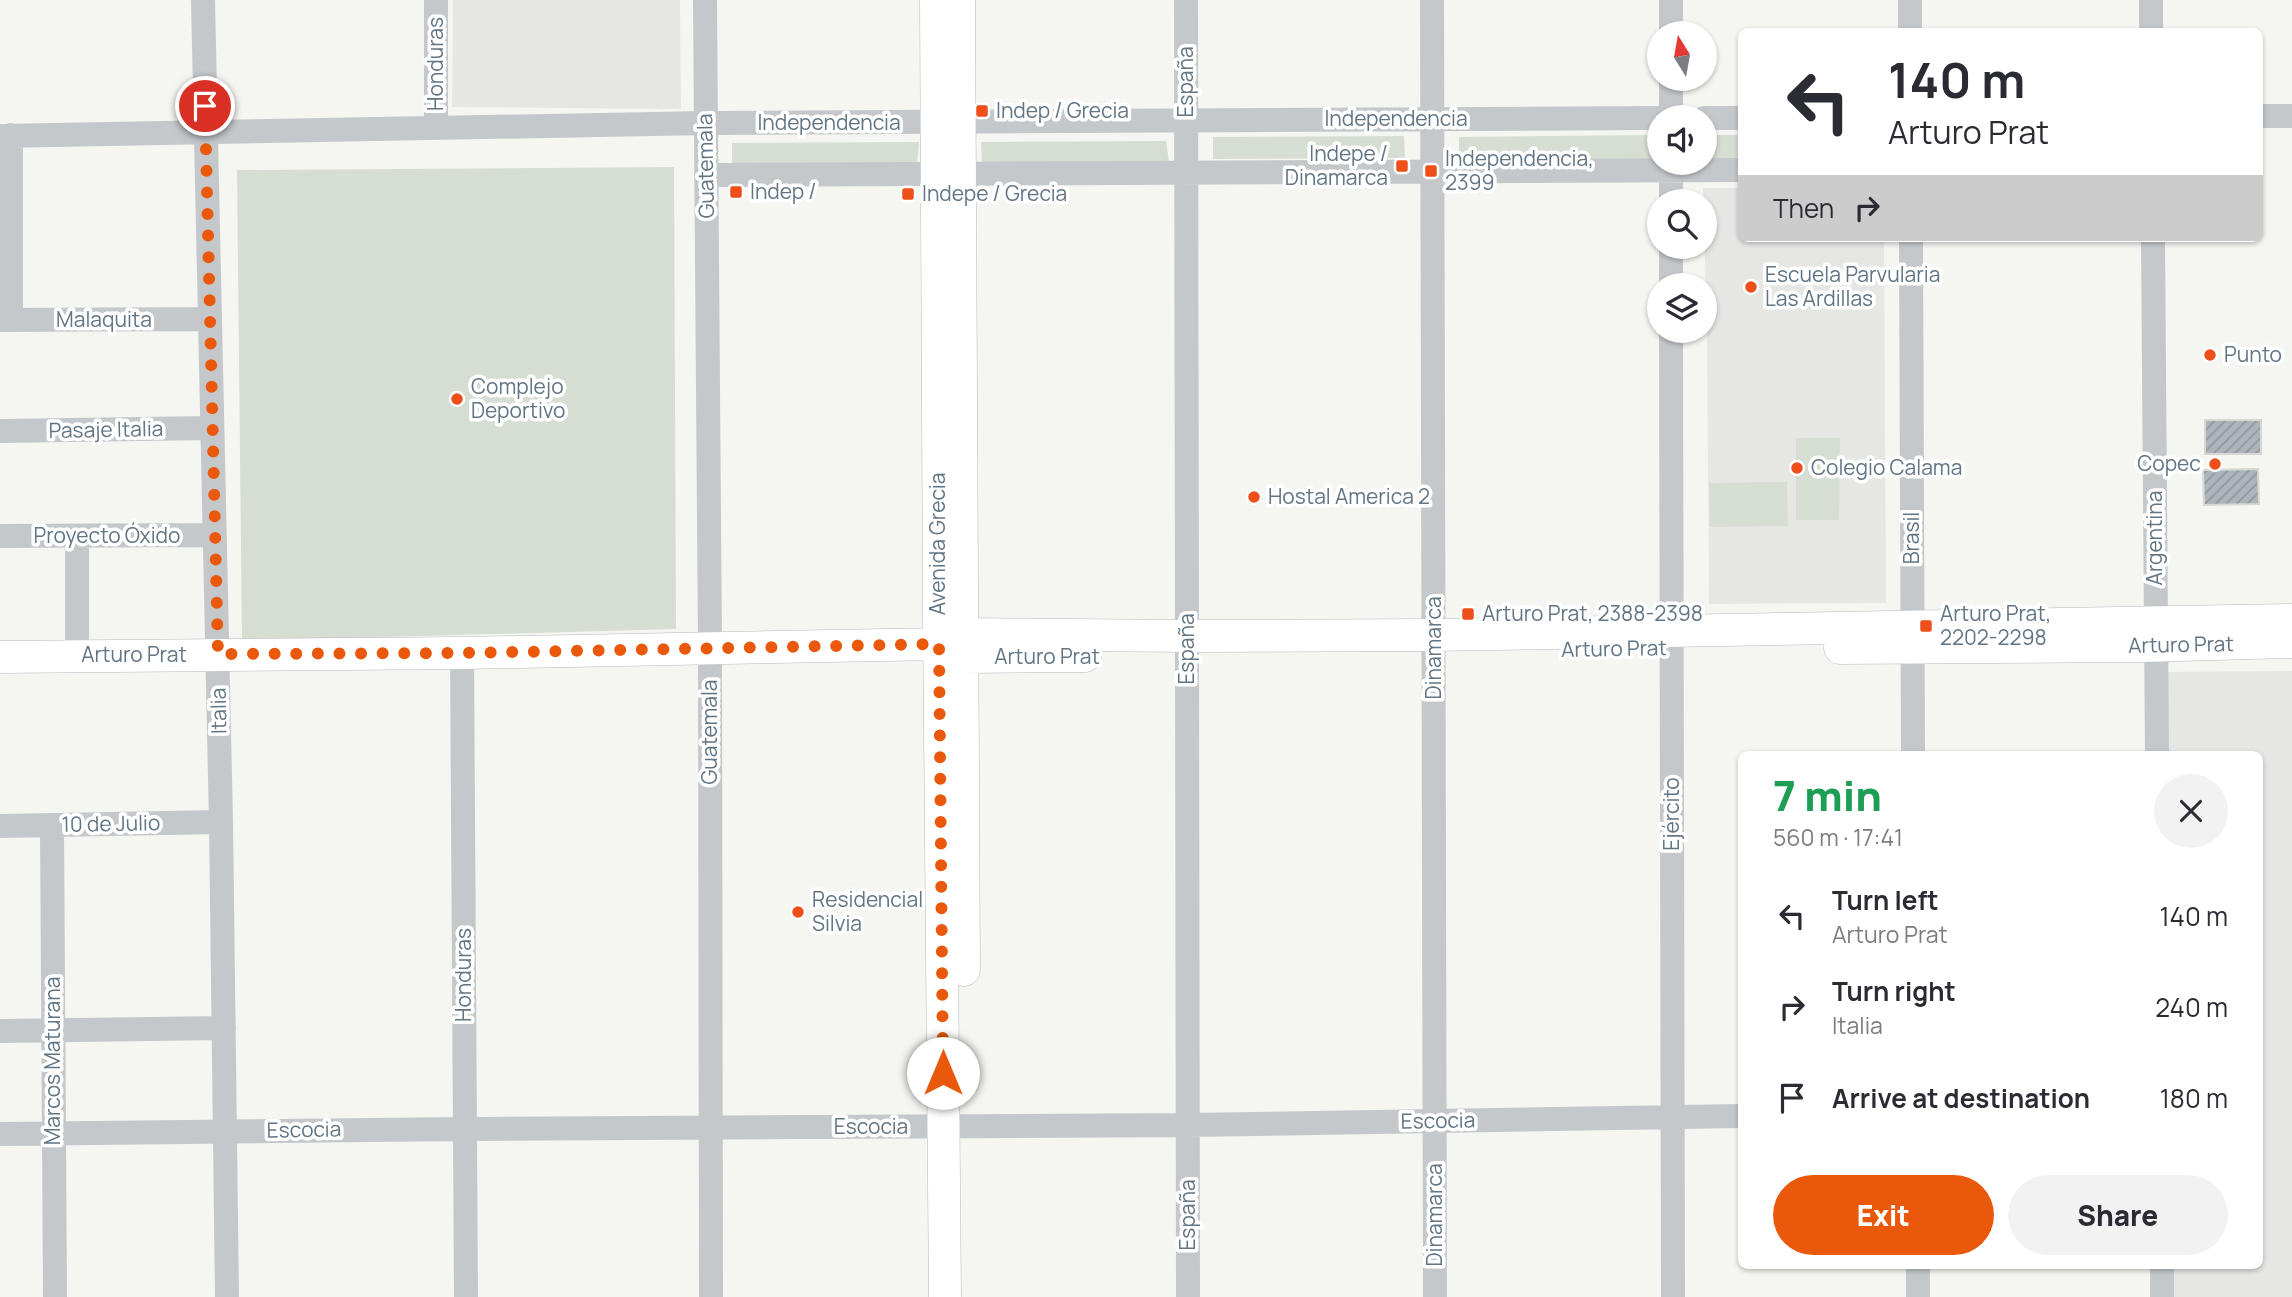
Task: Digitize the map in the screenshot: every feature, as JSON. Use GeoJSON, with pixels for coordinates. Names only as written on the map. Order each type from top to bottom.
{"type":"FeatureCollection","features":[{"type":"Feature","properties":{"kind":"main road","name":"Avenida Grecia"},"geometry":{"type":"LineString","coordinates":[[936,0],[948,122]]}},
{"type":"Feature","properties":{"kind":"main road","name":"Avenida Grecia"},"geometry":{"type":"LineString","coordinates":[[945,1297],[955,1126],[955,645],[948,122],[959,0]]}},
{"type":"Feature","properties":{"kind":"main road","name":"Arturo Prat"},"geometry":{"type":"LineString","coordinates":[[2156,634],[2292,620]]}},
{"type":"Feature","properties":{"kind":"main road","name":"Arturo Prat"},"geometry":{"type":"LineString","coordinates":[[0,657],[2156,634],[2292,642]]}},
{"type":"Feature","properties":{"kind":"main road","name":"Avenida Grecia"},"geometry":{"type":"LineString","coordinates":[[955,1126],[967,1297]]}},
{"type":"Feature","properties":{"kind":"street","name":"Italia"},"geometry":{"type":"LineString","coordinates":[[203,0],[221,822],[226,1297]]}},
{"type":"Feature","properties":{"kind":"street","name":"Honduras"},"geometry":{"type":"LineString","coordinates":[[436,0],[436,128]]}},
{"type":"Feature","properties":{"kind":"street","name":"Guatemala"},"geometry":{"type":"LineString","coordinates":[[705,0],[711,1297]]}},
{"type":"Feature","properties":{"kind":"street","name":"España"},"geometry":{"type":"LineString","coordinates":[[1186,0],[1188,1297]]}},
{"type":"Feature","properties":{"kind":"street","name":"Dinamarca"},"geometry":{"type":"LineString","coordinates":[[1432,0],[1436,1297]]}},
{"type":"Feature","properties":{"kind":"street"},"geometry":{"type":"LineString","coordinates":[[1671,0],[1671,21]]}},
{"type":"Feature","properties":{"kind":"street"},"geometry":{"type":"LineString","coordinates":[[1910,0],[1910,28]]}},
{"type":"Feature","properties":{"kind":"street"},"geometry":{"type":"LineString","coordinates":[[2151,0],[2151,28]]}},
{"type":"Feature","properties":{"kind":"street"},"geometry":{"type":"LineString","coordinates":[[2263,116],[2292,116]]}},
{"type":"Feature","properties":{"kind":"street","name":"Independencia"},"geometry":{"type":"LineString","coordinates":[[5,135],[706,123],[1647,118]]}},
{"type":"Feature","properties":{"kind":"street"},"geometry":{"type":"LineString","coordinates":[[1717,118],[1738,118]]}},
{"type":"Feature","properties":{"kind":"street"},"geometry":{"type":"LineString","coordinates":[[5,135],[5,320]]}},
{"type":"Feature","properties":{"kind":"street"},"geometry":{"type":"LineString","coordinates":[[706,175],[1647,167]]}},
{"type":"Feature","properties":{"kind":"street"},"geometry":{"type":"LineString","coordinates":[[1717,169],[1738,170]]}},
{"type":"Feature","properties":{"kind":"street","name":"Brasil"},"geometry":{"type":"LineString","coordinates":[[1911,242],[1913,751]]}},
{"type":"Feature","properties":{"kind":"street","name":"Argentina"},"geometry":{"type":"LineString","coordinates":[[2153,242],[2157,751]]}},
{"type":"Feature","properties":{"kind":"street","name":"Malaquita"},"geometry":{"type":"LineString","coordinates":[[5,320],[208,319]]}},
{"type":"Feature","properties":{"kind":"street","name":"Ejército"},"geometry":{"type":"LineString","coordinates":[[1671,343],[1673,1297]]}},
{"type":"Feature","properties":{"kind":"street","name":"Pasaje Italia"},"geometry":{"type":"LineString","coordinates":[[0,431],[211,428]]}},
{"type":"Feature","properties":{"kind":"street","name":"Proyecto Óxido"},"geometry":{"type":"LineString","coordinates":[[0,536],[214,535]]}},
{"type":"Feature","properties":{"kind":"street"},"geometry":{"type":"LineString","coordinates":[[77,536],[77,655]]}},
{"type":"Feature","properties":{"kind":"street","name":"Honduras"},"geometry":{"type":"LineString","coordinates":[[462,653],[466,1297]]}},
{"type":"Feature","properties":{"kind":"street","name":"10 de Julio"},"geometry":{"type":"LineString","coordinates":[[0,826],[221,822]]}},
{"type":"Feature","properties":{"kind":"street","name":"Marcos Maturana"},"geometry":{"type":"LineString","coordinates":[[52,825],[55,1297]]}},
{"type":"Feature","properties":{"kind":"street"},"geometry":{"type":"LineString","coordinates":[[0,1031],[224,1028]]}},
{"type":"Feature","properties":{"kind":"street","name":"Escocia"},"geometry":{"type":"LineString","coordinates":[[0,1134],[1188,1125],[1738,1116]]}},
{"type":"Feature","properties":{"kind":"street"},"geometry":{"type":"LineString","coordinates":[[1918,1269],[1918,1297]]}},
{"type":"Feature","properties":{"kind":"street"},"geometry":{"type":"LineString","coordinates":[[2162,1269],[2162,1297]]}},
{"type":"Feature","properties":{"kind":"shaded area"},"geometry":{"type":"Polygon","coordinates":[[[453,0],[680,0],[681,109],[452,107],[453,0]]]}},
{"type":"Feature","properties":{"kind":"shaded area"},"geometry":{"type":"Polygon","coordinates":[[[1647,135],[1647,159],[1459,160],[1459,137],[1647,135]]]}},
{"type":"Feature","properties":{"kind":"shaded area"},"geometry":{"type":"Polygon","coordinates":[[[1717,135],[1738,135],[1738,158],[1717,158],[1717,135]]]}},
{"type":"Feature","properties":{"kind":"shaded area"},"geometry":{"type":"Polygon","coordinates":[[[1404,136],[1405,158],[1213,159],[1213,137],[1404,136]]]}},
{"type":"Feature","properties":{"kind":"shaded area"},"geometry":{"type":"Polygon","coordinates":[[[1166,141],[1169,162],[982,162],[981,142],[1166,141]]]}},
{"type":"Feature","properties":{"kind":"shaded area"},"geometry":{"type":"Polygon","coordinates":[[[919,142],[917,165],[732,163],[732,143],[919,142]]]}},
{"type":"Feature","properties":{"kind":"shaded area","name":"Complejo Deportivo"},"geometry":{"type":"Polygon","coordinates":[[[674,167],[676,629],[242,641],[237,170],[674,167]]]}},
{"type":"Feature","properties":{"kind":"shaded area","name":"Colegio Calama"},"geometry":{"type":"Polygon","coordinates":[[[1703,188],[1738,188],[1738,242],[1884,242],[1886,603],[1709,604],[1707,343],[1717,343],[1717,273],[1705,273],[1705,259],[1717,259],[1717,189],[1703,188]]]}},
{"type":"Feature","properties":{"kind":"shaded area"},"geometry":{"type":"Polygon","coordinates":[[[1796,438],[1840,438],[1839,520],[1796,520],[1796,438]]]}},
{"type":"Feature","properties":{"kind":"shaded area"},"geometry":{"type":"Polygon","coordinates":[[[1787,482],[1788,526],[1710,527],[1709,483],[1787,482]]]}},
{"type":"Feature","properties":{"kind":"shaded area"},"geometry":{"type":"Polygon","coordinates":[[[2292,671],[2292,1297],[2169,1297],[2169,1269],[2263,1269],[2263,751],[2162,751],[2161,672],[2292,671]]]}},
{"type":"Feature","properties":{"kind":"building"},"geometry":{"type":"Polygon","coordinates":[[[2205,420],[2261,420],[2261,454],[2205,454],[2205,420]]]}},
{"type":"Feature","properties":{"kind":"building"},"geometry":{"type":"Polygon","coordinates":[[[2258,469],[2259,504],[2204,505],[2203,470],[2258,469]]]}},
{"type":"Feature","properties":{"kind":"place","name":"Indep / Grecia"},"geometry":{"type":"Point","coordinates":[982,111]}},
{"type":"Feature","properties":{"kind":"place","name":"Indepe / Dinamarca"},"geometry":{"type":"Point","coordinates":[1402,166]}},
{"type":"Feature","properties":{"kind":"place","name":"Independencia, 2399"},"geometry":{"type":"Point","coordinates":[1431,171]}},
{"type":"Feature","properties":{"kind":"place","name":"Indep /"},"geometry":{"type":"Point","coordinates":[736,192]}},
{"type":"Feature","properties":{"kind":"place","name":"Indepe / Grecia"},"geometry":{"type":"Point","coordinates":[908,194]}},
{"type":"Feature","properties":{"kind":"place","name":"Escuela Parvularia Las Ardillas"},"geometry":{"type":"Point","coordinates":[1751,287]}},
{"type":"Feature","properties":{"kind":"place","name":"Punto"},"geometry":{"type":"Point","coordinates":[2210,355]}},
{"type":"Feature","properties":{"kind":"place","name":"Complejo Deportivo"},"geometry":{"type":"Point","coordinates":[457,399]}},
{"type":"Feature","properties":{"kind":"place","name":"Copec"},"geometry":{"type":"Point","coordinates":[2215,464]}},
{"type":"Feature","properties":{"kind":"place","name":"Colegio Calama"},"geometry":{"type":"Point","coordinates":[1797,468]}},
{"type":"Feature","properties":{"kind":"place","name":"Hostal America 2"},"geometry":{"type":"Point","coordinates":[1254,497]}},
{"type":"Feature","properties":{"kind":"place","name":"Arturo Prat, 2388-2398"},"geometry":{"type":"Point","coordinates":[1468,614]}},
{"type":"Feature","properties":{"kind":"place","name":"Arturo Prat, 2202-2298"},"geometry":{"type":"Point","coordinates":[1926,626]}},
{"type":"Feature","properties":{"kind":"place","name":"Residencial Silvia"},"geometry":{"type":"Point","coordinates":[798,912]}},
{"type":"Feature","properties":{"kind":"route"},"geometry":{"type":"LineString","coordinates":[[205,106],[218,654],[462,653],[939,644],[943,1073]]}}]}
